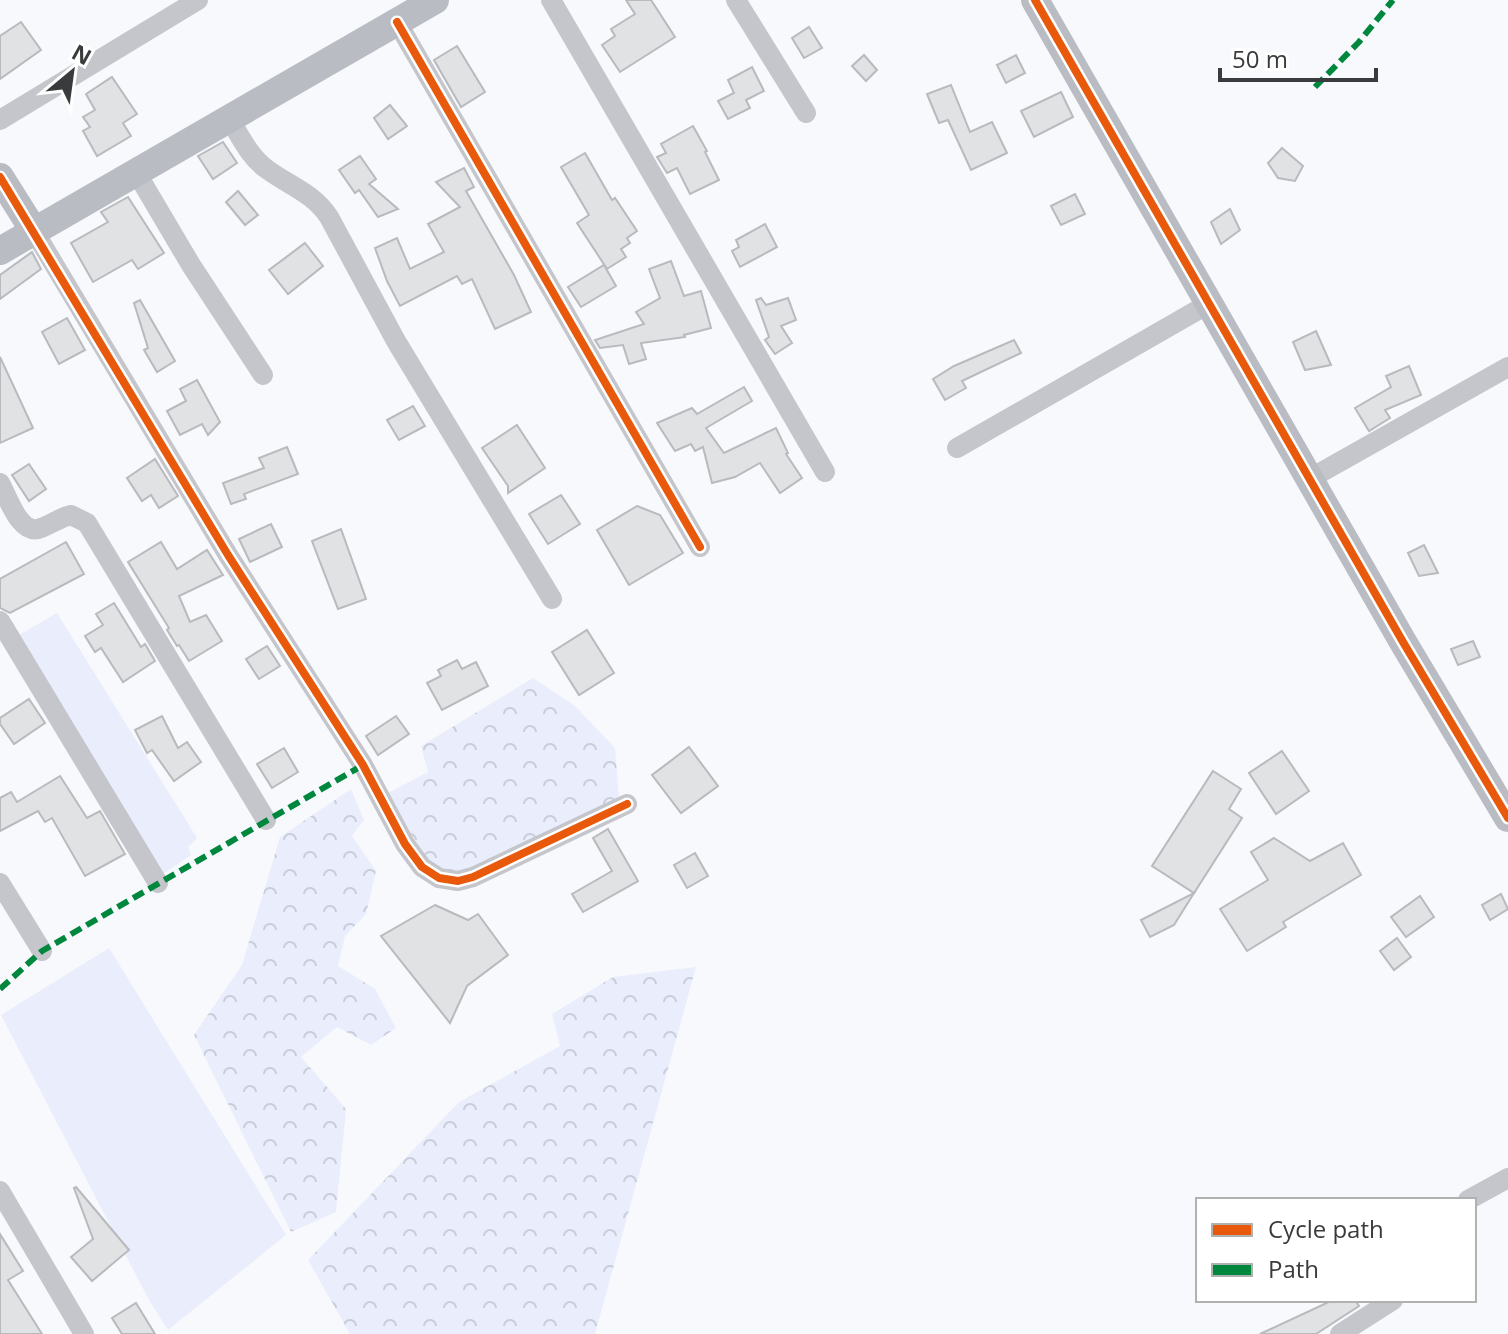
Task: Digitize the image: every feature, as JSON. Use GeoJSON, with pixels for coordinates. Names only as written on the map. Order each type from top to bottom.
{"type":"FeatureCollection","features":[{"type":"Feature","properties":{"kind":"street"},"geometry":{"type":"LineString","coordinates":[[0,120],[198,0]]}},
{"type":"Feature","properties":{"kind":"street"},"geometry":{"type":"LineString","coordinates":[[0,251],[435,0]]}},
{"type":"Feature","properties":{"kind":"street"},"geometry":{"type":"LineString","coordinates":[[551,0],[825,472]]}},
{"type":"Feature","properties":{"kind":"street"},"geometry":{"type":"LineString","coordinates":[[736,0],[806,113]]}},
{"type":"Feature","properties":{"kind":"street"},"geometry":{"type":"LineString","coordinates":[[1035,0],[1403,642],[1508,818]]}},
{"type":"Feature","properties":{"kind":"street"},"geometry":{"type":"LineString","coordinates":[[397,22],[700,547]]}},
{"type":"Feature","properties":{"kind":"street"},"geometry":{"type":"LineString","coordinates":[[229,118],[259,163],[300,188],[329,217],[396,341],[552,599]]}},
{"type":"Feature","properties":{"kind":"street"},"geometry":{"type":"LineString","coordinates":[[136,172],[191,265],[263,375]]}},
{"type":"Feature","properties":{"kind":"street"},"geometry":{"type":"LineString","coordinates":[[0,177],[228,555],[363,765],[405,844],[422,867],[439,878],[458,881],[473,877],[627,804]]}},
{"type":"Feature","properties":{"kind":"street"},"geometry":{"type":"LineString","coordinates":[[957,448],[1210,303]]}},
{"type":"Feature","properties":{"kind":"street"},"geometry":{"type":"LineString","coordinates":[[1311,478],[1508,367]]}},
{"type":"Feature","properties":{"kind":"street"},"geometry":{"type":"LineString","coordinates":[[0,483],[21,523],[33,531],[71,515],[87,523],[266,820]]}},
{"type":"Feature","properties":{"kind":"street"},"geometry":{"type":"LineString","coordinates":[[0,621],[158,883]]}},
{"type":"Feature","properties":{"kind":"street"},"geometry":{"type":"LineString","coordinates":[[0,883],[42,951]]}},
{"type":"Feature","properties":{"kind":"street"},"geometry":{"type":"LineString","coordinates":[[1472,1198],[1508,1178]]}},
{"type":"Feature","properties":{"kind":"street"},"geometry":{"type":"LineString","coordinates":[[0,1191],[84,1334]]}},
{"type":"Feature","properties":{"kind":"street"},"geometry":{"type":"LineString","coordinates":[[1340,1334],[1390,1302]]}},
{"type":"Feature","properties":{"kind":"green space"},"geometry":{"type":"Polygon","coordinates":[[[57,613],[197,838],[188,847],[191,855],[160,876],[19,635],[57,613]]]}},
{"type":"Feature","properties":{"kind":"green space"},"geometry":{"type":"Polygon","coordinates":[[[533,678],[575,706],[615,748],[619,799],[483,864],[455,873],[425,861],[386,794],[428,772],[421,746],[533,678]]]}},
{"type":"Feature","properties":{"kind":"green space"},"geometry":{"type":"Polygon","coordinates":[[[351,789],[364,820],[352,836],[376,871],[366,914],[345,936],[338,966],[375,989],[396,1028],[371,1045],[337,1027],[301,1057],[346,1109],[336,1212],[291,1232],[194,1035],[242,965],[280,837],[351,789]]]}},
{"type":"Feature","properties":{"kind":"green space"},"geometry":{"type":"Polygon","coordinates":[[[109,948],[286,1235],[168,1330],[150,1302],[1,1015],[109,948]]]}},
{"type":"Feature","properties":{"kind":"green space"},"geometry":{"type":"Polygon","coordinates":[[[696,967],[595,1334],[350,1334],[308,1260],[459,1102],[560,1046],[552,1014],[613,977],[696,967]]]}},
{"type":"Feature","properties":{"kind":"building"},"geometry":{"type":"Polygon","coordinates":[[[626,0],[651,0],[675,37],[620,72],[602,45],[615,36],[611,29],[635,14],[626,0]]]}},
{"type":"Feature","properties":{"kind":"building"},"geometry":{"type":"Polygon","coordinates":[[[21,22],[41,50],[0,79],[0,36],[21,22]]]}},
{"type":"Feature","properties":{"kind":"building"},"geometry":{"type":"Polygon","coordinates":[[[809,27],[822,48],[804,58],[792,38],[809,27]]]}},
{"type":"Feature","properties":{"kind":"building"},"geometry":{"type":"Polygon","coordinates":[[[457,46],[485,92],[461,107],[434,60],[457,46]]]}},
{"type":"Feature","properties":{"kind":"building"},"geometry":{"type":"Polygon","coordinates":[[[864,55],[877,70],[866,81],[852,66],[864,55]]]}},
{"type":"Feature","properties":{"kind":"building"},"geometry":{"type":"Polygon","coordinates":[[[1016,55],[1025,73],[1006,83],[997,65],[1016,55]]]}},
{"type":"Feature","properties":{"kind":"building"},"geometry":{"type":"Polygon","coordinates":[[[752,67],[764,91],[746,100],[750,108],[728,119],[718,101],[734,93],[728,80],[752,67]]]}},
{"type":"Feature","properties":{"kind":"building"},"geometry":{"type":"Polygon","coordinates":[[[112,77],[137,114],[123,123],[131,136],[97,156],[83,131],[90,127],[83,117],[95,110],[86,94],[112,77]]]}},
{"type":"Feature","properties":{"kind":"building"},"geometry":{"type":"Polygon","coordinates":[[[951,85],[970,132],[992,122],[1007,153],[971,170],[948,120],[939,123],[927,94],[951,85]]]}},
{"type":"Feature","properties":{"kind":"building"},"geometry":{"type":"Polygon","coordinates":[[[1061,92],[1073,117],[1034,137],[1021,111],[1061,92]]]}},
{"type":"Feature","properties":{"kind":"building"},"geometry":{"type":"Polygon","coordinates":[[[390,105],[407,126],[388,139],[374,118],[390,105]]]}},
{"type":"Feature","properties":{"kind":"building"},"geometry":{"type":"Polygon","coordinates":[[[693,126],[719,180],[690,194],[677,168],[667,173],[657,157],[666,153],[661,144],[693,126]]]}},
{"type":"Feature","properties":{"kind":"building"},"geometry":{"type":"Polygon","coordinates":[[[223,142],[237,163],[213,179],[198,156],[223,142]]]}},
{"type":"Feature","properties":{"kind":"building"},"geometry":{"type":"Polygon","coordinates":[[[1282,148],[1303,166],[1295,181],[1278,178],[1268,163],[1282,148]]]}},
{"type":"Feature","properties":{"kind":"building"},"geometry":{"type":"Polygon","coordinates":[[[585,153],[612,200],[615,198],[637,231],[627,238],[630,243],[621,249],[626,257],[607,269],[577,223],[589,215],[561,167],[585,153]]]}},
{"type":"Feature","properties":{"kind":"building"},"geometry":{"type":"Polygon","coordinates":[[[360,156],[376,179],[369,184],[398,209],[378,217],[359,190],[355,193],[339,170],[360,156]]]}},
{"type":"Feature","properties":{"kind":"building"},"geometry":{"type":"Polygon","coordinates":[[[464,168],[474,187],[466,191],[514,275],[531,312],[495,329],[472,279],[462,284],[457,276],[400,306],[375,248],[397,238],[410,269],[444,252],[428,224],[460,207],[436,182],[464,168]]]}},
{"type":"Feature","properties":{"kind":"building"},"geometry":{"type":"Polygon","coordinates":[[[238,191],[258,215],[245,225],[226,202],[238,191]]]}},
{"type":"Feature","properties":{"kind":"building"},"geometry":{"type":"Polygon","coordinates":[[[1075,194],[1085,214],[1061,225],[1051,206],[1075,194]]]}},
{"type":"Feature","properties":{"kind":"building"},"geometry":{"type":"Polygon","coordinates":[[[128,197],[164,253],[138,269],[132,260],[93,282],[71,243],[108,222],[101,212],[128,197]]]}},
{"type":"Feature","properties":{"kind":"building"},"geometry":{"type":"Polygon","coordinates":[[[1230,209],[1240,230],[1221,244],[1211,222],[1230,209]]]}},
{"type":"Feature","properties":{"kind":"building"},"geometry":{"type":"Polygon","coordinates":[[[765,224],[777,247],[740,267],[732,251],[739,247],[736,240],[765,224]]]}},
{"type":"Feature","properties":{"kind":"building"},"geometry":{"type":"Polygon","coordinates":[[[305,243],[323,266],[288,294],[269,270],[305,243]]]}},
{"type":"Feature","properties":{"kind":"building"},"geometry":{"type":"Polygon","coordinates":[[[32,252],[41,269],[0,299],[0,275],[32,252]]]}},
{"type":"Feature","properties":{"kind":"building"},"geometry":{"type":"Polygon","coordinates":[[[671,261],[684,296],[701,291],[711,328],[685,337],[641,343],[646,359],[629,364],[623,345],[600,348],[595,340],[644,324],[636,312],[660,298],[649,269],[671,261]]]}},
{"type":"Feature","properties":{"kind":"building"},"geometry":{"type":"Polygon","coordinates":[[[604,265],[616,286],[581,307],[568,287],[604,265]]]}},
{"type":"Feature","properties":{"kind":"building"},"geometry":{"type":"Polygon","coordinates":[[[761,298],[766,305],[788,298],[796,320],[781,326],[792,343],[775,354],[765,340],[769,337],[756,300],[761,298]]]}},
{"type":"Feature","properties":{"kind":"building"},"geometry":{"type":"Polygon","coordinates":[[[140,300],[175,361],[157,372],[144,350],[148,348],[134,303],[140,300]]]}},
{"type":"Feature","properties":{"kind":"building"},"geometry":{"type":"Polygon","coordinates":[[[67,318],[85,350],[59,364],[42,332],[67,318]]]}},
{"type":"Feature","properties":{"kind":"building"},"geometry":{"type":"Polygon","coordinates":[[[1316,331],[1331,365],[1305,370],[1293,342],[1316,331]]]}},
{"type":"Feature","properties":{"kind":"building"},"geometry":{"type":"Polygon","coordinates":[[[1014,340],[1021,353],[962,381],[966,388],[945,400],[933,379],[954,366],[1014,340]]]}},
{"type":"Feature","properties":{"kind":"building"},"geometry":{"type":"Polygon","coordinates":[[[0,357],[33,428],[0,443],[0,357]]]}},
{"type":"Feature","properties":{"kind":"building"},"geometry":{"type":"Polygon","coordinates":[[[1409,366],[1421,395],[1385,410],[1390,418],[1369,431],[1355,408],[1391,387],[1386,376],[1409,366]]]}},
{"type":"Feature","properties":{"kind":"building"},"geometry":{"type":"Polygon","coordinates":[[[197,380],[220,422],[208,435],[202,424],[180,435],[167,411],[186,401],[180,389],[197,380]]]}},
{"type":"Feature","properties":{"kind":"building"},"geometry":{"type":"Polygon","coordinates":[[[744,387],[752,401],[706,428],[724,453],[776,428],[786,454],[802,478],[780,493],[760,463],[735,477],[712,483],[703,447],[695,451],[691,444],[675,451],[657,423],[692,408],[697,414],[744,387]]]}},
{"type":"Feature","properties":{"kind":"building"},"geometry":{"type":"Polygon","coordinates":[[[413,406],[425,426],[399,440],[387,420],[413,406]]]}},
{"type":"Feature","properties":{"kind":"building"},"geometry":{"type":"Polygon","coordinates":[[[517,425],[545,468],[508,493],[508,486],[482,448],[517,425]]]}},
{"type":"Feature","properties":{"kind":"building"},"geometry":{"type":"Polygon","coordinates":[[[287,447],[298,474],[244,494],[246,499],[231,504],[223,483],[264,468],[259,458],[287,447]]]}},
{"type":"Feature","properties":{"kind":"building"},"geometry":{"type":"Polygon","coordinates":[[[155,459],[178,496],[159,508],[151,495],[142,501],[127,478],[155,459]]]}},
{"type":"Feature","properties":{"kind":"building"},"geometry":{"type":"Polygon","coordinates":[[[29,464],[46,489],[29,501],[12,475],[29,464]]]}},
{"type":"Feature","properties":{"kind":"building"},"geometry":{"type":"Polygon","coordinates":[[[561,495],[580,524],[548,544],[529,514],[561,495]]]}},
{"type":"Feature","properties":{"kind":"building"},"geometry":{"type":"Polygon","coordinates":[[[637,506],[660,515],[683,553],[629,585],[597,530],[637,506]]]}},
{"type":"Feature","properties":{"kind":"building"},"geometry":{"type":"Polygon","coordinates":[[[271,524],[282,547],[250,562],[239,539],[271,524]]]}},
{"type":"Feature","properties":{"kind":"building"},"geometry":{"type":"Polygon","coordinates":[[[341,529],[366,599],[338,609],[312,541],[341,529]]]}},
{"type":"Feature","properties":{"kind":"building"},"geometry":{"type":"Polygon","coordinates":[[[66,542],[84,574],[10,613],[0,608],[0,579],[66,542]]]}},
{"type":"Feature","properties":{"kind":"building"},"geometry":{"type":"Polygon","coordinates":[[[161,542],[177,569],[207,550],[223,575],[179,596],[190,622],[206,615],[222,641],[189,661],[167,630],[169,628],[128,562],[161,542]]]}},
{"type":"Feature","properties":{"kind":"building"},"geometry":{"type":"Polygon","coordinates":[[[1424,545],[1438,573],[1419,576],[1408,553],[1424,545]]]}},
{"type":"Feature","properties":{"kind":"building"},"geometry":{"type":"Polygon","coordinates":[[[114,603],[141,647],[145,644],[155,661],[123,682],[101,648],[95,652],[85,636],[103,625],[96,614],[114,603]]]}},
{"type":"Feature","properties":{"kind":"building"},"geometry":{"type":"Polygon","coordinates":[[[587,630],[614,673],[579,695],[552,652],[587,630]]]}},
{"type":"Feature","properties":{"kind":"building"},"geometry":{"type":"Polygon","coordinates":[[[1473,641],[1480,657],[1458,665],[1451,649],[1473,641]]]}},
{"type":"Feature","properties":{"kind":"building"},"geometry":{"type":"Polygon","coordinates":[[[267,646],[280,666],[259,679],[246,659],[267,646]]]}},
{"type":"Feature","properties":{"kind":"building"},"geometry":{"type":"Polygon","coordinates":[[[457,660],[462,669],[476,662],[488,686],[442,710],[427,683],[441,676],[438,670],[457,660]]]}},
{"type":"Feature","properties":{"kind":"building"},"geometry":{"type":"Polygon","coordinates":[[[29,699],[45,723],[14,744],[0,724],[0,718],[29,699]]]}},
{"type":"Feature","properties":{"kind":"building"},"geometry":{"type":"Polygon","coordinates":[[[162,716],[178,748],[187,742],[201,762],[174,781],[152,750],[147,753],[135,730],[162,716]]]}},
{"type":"Feature","properties":{"kind":"building"},"geometry":{"type":"Polygon","coordinates":[[[396,716],[409,734],[378,755],[366,736],[396,716]]]}},
{"type":"Feature","properties":{"kind":"building"},"geometry":{"type":"Polygon","coordinates":[[[689,747],[718,786],[681,813],[652,775],[689,747]]]}},
{"type":"Feature","properties":{"kind":"building"},"geometry":{"type":"Polygon","coordinates":[[[284,748],[298,772],[272,788],[257,764],[284,748]]]}},
{"type":"Feature","properties":{"kind":"building"},"geometry":{"type":"Polygon","coordinates":[[[1282,751],[1309,791],[1276,814],[1249,773],[1282,751]]]}},
{"type":"Feature","properties":{"kind":"building"},"geometry":{"type":"Polygon","coordinates":[[[1213,771],[1241,789],[1229,809],[1242,818],[1194,893],[1152,866],[1213,771]]]}},
{"type":"Feature","properties":{"kind":"building"},"geometry":{"type":"Polygon","coordinates":[[[60,776],[87,818],[100,811],[125,854],[85,876],[52,818],[45,822],[38,811],[0,831],[0,798],[11,792],[17,802],[60,776]]]}},
{"type":"Feature","properties":{"kind":"building"},"geometry":{"type":"Polygon","coordinates":[[[608,829],[638,881],[583,912],[572,894],[612,871],[593,838],[608,829]]]}},
{"type":"Feature","properties":{"kind":"building"},"geometry":{"type":"Polygon","coordinates":[[[1274,838],[1310,861],[1343,843],[1361,875],[1283,922],[1286,927],[1247,951],[1220,909],[1268,880],[1251,852],[1274,838]]]}},
{"type":"Feature","properties":{"kind":"building"},"geometry":{"type":"Polygon","coordinates":[[[695,853],[708,876],[687,888],[674,865],[695,853]]]}},
{"type":"Feature","properties":{"kind":"building"},"geometry":{"type":"Polygon","coordinates":[[[1194,893],[1174,925],[1150,937],[1141,920],[1194,893]]]}},
{"type":"Feature","properties":{"kind":"building"},"geometry":{"type":"Polygon","coordinates":[[[1501,894],[1508,909],[1490,920],[1482,905],[1501,894]]]}},
{"type":"Feature","properties":{"kind":"building"},"geometry":{"type":"Polygon","coordinates":[[[1420,896],[1434,917],[1406,937],[1391,917],[1420,896]]]}},
{"type":"Feature","properties":{"kind":"building"},"geometry":{"type":"Polygon","coordinates":[[[435,905],[468,920],[478,914],[508,955],[467,986],[450,1023],[381,936],[435,905]]]}},
{"type":"Feature","properties":{"kind":"building"},"geometry":{"type":"Polygon","coordinates":[[[1397,938],[1411,957],[1394,970],[1380,951],[1397,938]]]}},
{"type":"Feature","properties":{"kind":"building"},"geometry":{"type":"Polygon","coordinates":[[[76,1187],[129,1250],[92,1281],[71,1257],[93,1239],[76,1187]]]}},
{"type":"Feature","properties":{"kind":"building"},"geometry":{"type":"Polygon","coordinates":[[[0,1234],[23,1271],[8,1280],[42,1334],[0,1334],[0,1234]]]}},
{"type":"Feature","properties":{"kind":"building"},"geometry":{"type":"Polygon","coordinates":[[[1329,1302],[1356,1302],[1359,1306],[1316,1334],[1260,1334],[1329,1302]]]}},
{"type":"Feature","properties":{"kind":"building"},"geometry":{"type":"Polygon","coordinates":[[[136,1303],[155,1334],[122,1334],[112,1318],[136,1303]]]}},
{"type":"Feature","properties":{"kind":"marked path"},"geometry":{"type":"LineString","coordinates":[[1315,87],[1359,42],[1393,0]]}},
{"type":"Feature","properties":{"kind":"marked path"},"geometry":{"type":"LineString","coordinates":[[0,989],[42,951],[363,765]]}},
{"type":"Feature","properties":{"kind":"cycle path"},"geometry":{"type":"LineString","coordinates":[[1035,0],[1403,642],[1508,818]]}},
{"type":"Feature","properties":{"kind":"cycle path"},"geometry":{"type":"LineString","coordinates":[[397,22],[700,547]]}},
{"type":"Feature","properties":{"kind":"cycle path"},"geometry":{"type":"LineString","coordinates":[[0,177],[228,555],[363,765],[405,844],[422,867],[439,878],[458,881],[473,877],[627,804]]}}]}
